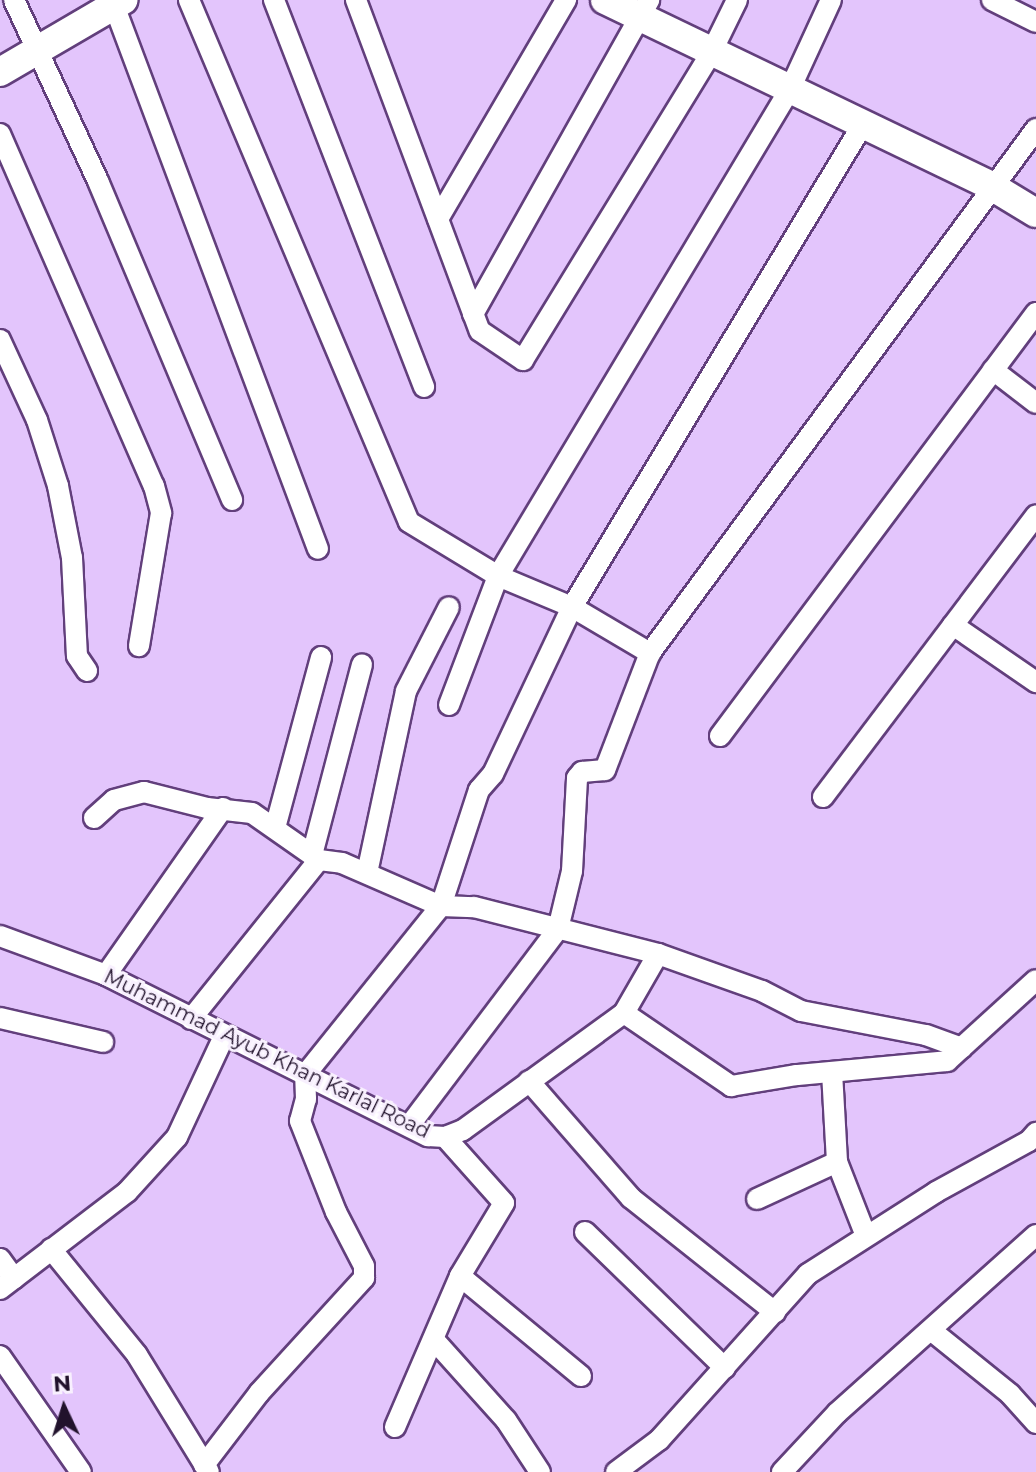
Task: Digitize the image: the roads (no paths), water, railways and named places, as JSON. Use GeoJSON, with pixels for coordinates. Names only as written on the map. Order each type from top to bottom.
{"type":"FeatureCollection","features":[{"type":"Feature","properties":{"kind":"street"},"geometry":{"type":"LineString","coordinates":[[14,0],[109,209],[232,500]]}},
{"type":"Feature","properties":{"kind":"street"},"geometry":{"type":"LineString","coordinates":[[189,0],[409,522],[498,576],[572,607],[650,653]]}},
{"type":"Feature","properties":{"kind":"street"},"geometry":{"type":"LineString","coordinates":[[274,0],[424,387]]}},
{"type":"Feature","properties":{"kind":"street"},"geometry":{"type":"LineString","coordinates":[[356,0],[480,331],[523,360],[712,51],[737,0]]}},
{"type":"Feature","properties":{"kind":"street"},"geometry":{"type":"LineString","coordinates":[[438,219],[566,0]]}},
{"type":"Feature","properties":{"kind":"street"},"geometry":{"type":"LineString","coordinates":[[605,0],[645,9],[712,51],[993,187],[1036,213]]}},
{"type":"Feature","properties":{"kind":"street"},"geometry":{"type":"LineString","coordinates":[[449,705],[498,576],[790,89],[831,0]]}},
{"type":"Feature","properties":{"kind":"street"},"geometry":{"type":"LineString","coordinates":[[992,0],[1036,22]]}},
{"type":"Feature","properties":{"kind":"street"},"geometry":{"type":"LineString","coordinates":[[0,72],[117,2],[318,549]]}},
{"type":"Feature","properties":{"kind":"street"},"geometry":{"type":"LineString","coordinates":[[473,314],[645,9]]}},
{"type":"Feature","properties":{"kind":"street"},"geometry":{"type":"LineString","coordinates":[[51,1249],[137,1355],[206,1468],[259,1393],[364,1278],[364,1266],[336,1212],[300,1121],[306,1099],[305,1075],[441,906],[479,790],[493,774],[572,607],[863,124]]}},
{"type":"Feature","properties":{"kind":"street"},"geometry":{"type":"LineString","coordinates":[[409,1126],[558,929],[572,871],[577,778],[582,772],[605,770],[650,653],[1036,129]]}},
{"type":"Feature","properties":{"kind":"street"},"geometry":{"type":"LineString","coordinates":[[0,134],[154,486],[161,513],[139,646]]}},
{"type":"Feature","properties":{"kind":"street"},"geometry":{"type":"LineString","coordinates":[[720,736],[1036,313]]}},
{"type":"Feature","properties":{"kind":"street"},"geometry":{"type":"LineString","coordinates":[[0,340],[37,420],[58,486],[72,558],[77,656],[87,671]]}},
{"type":"Feature","properties":{"kind":"street"},"geometry":{"type":"LineString","coordinates":[[993,370],[1036,403]]}},
{"type":"Feature","properties":{"kind":"street"},"geometry":{"type":"LineString","coordinates":[[823,797],[1036,515]]}},
{"type":"Feature","properties":{"kind":"street"},"geometry":{"type":"LineString","coordinates":[[367,873],[406,691],[449,607]]}},
{"type":"Feature","properties":{"kind":"street"},"geometry":{"type":"LineString","coordinates":[[953,625],[1036,682]]}},
{"type":"Feature","properties":{"kind":"street"},"geometry":{"type":"LineString","coordinates":[[275,828],[321,657]]}},
{"type":"Feature","properties":{"kind":"street"},"geometry":{"type":"LineString","coordinates":[[191,1019],[315,858],[362,664]]}},
{"type":"Feature","properties":{"kind":"street"},"geometry":{"type":"LineString","coordinates":[[94,818],[114,800],[144,792],[207,808],[252,813],[315,858],[342,863],[441,906],[474,907],[658,954],[762,991],[801,1011],[926,1035],[962,1048]]}},
{"type":"Feature","properties":{"kind":"street"},"geometry":{"type":"LineString","coordinates":[[106,975],[223,808]]}},
{"type":"Feature","properties":{"kind":"street","name":"Muhammad Ayub Khan Karlal Road"},"geometry":{"type":"LineString","coordinates":[[0,936],[106,975],[428,1136],[445,1137],[463,1130],[624,1013],[658,954]]}},
{"type":"Feature","properties":{"kind":"street"},"geometry":{"type":"LineString","coordinates":[[624,1013],[731,1086],[947,1061],[1036,980]]}},
{"type":"Feature","properties":{"kind":"street"},"geometry":{"type":"LineString","coordinates":[[0,1018],[103,1042]]}},
{"type":"Feature","properties":{"kind":"street"},"geometry":{"type":"LineString","coordinates":[[0,1259],[7,1283],[127,1192],[177,1137],[224,1036]]}},
{"type":"Feature","properties":{"kind":"street"},"geometry":{"type":"LineString","coordinates":[[832,1072],[837,1162],[866,1236]]}},
{"type":"Feature","properties":{"kind":"street"},"geometry":{"type":"LineString","coordinates":[[529,1081],[631,1198],[775,1312]]}},
{"type":"Feature","properties":{"kind":"street"},"geometry":{"type":"LineString","coordinates":[[616,1472],[659,1440],[808,1274],[936,1192],[1029,1141],[1036,1133]]}},
{"type":"Feature","properties":{"kind":"street"},"geometry":{"type":"LineString","coordinates":[[395,1427],[435,1341],[460,1276],[504,1203],[445,1137]]}},
{"type":"Feature","properties":{"kind":"street"},"geometry":{"type":"LineString","coordinates":[[757,1199],[837,1162]]}},
{"type":"Feature","properties":{"kind":"street"},"geometry":{"type":"LineString","coordinates":[[585,1232],[725,1368]]}},
{"type":"Feature","properties":{"kind":"street"},"geometry":{"type":"LineString","coordinates":[[782,1472],[837,1413],[1036,1235]]}},
{"type":"Feature","properties":{"kind":"street"},"geometry":{"type":"LineString","coordinates":[[460,1276],[581,1376]]}},
{"type":"Feature","properties":{"kind":"street"},"geometry":{"type":"LineString","coordinates":[[932,1331],[1010,1394],[1036,1423]]}},
{"type":"Feature","properties":{"kind":"street"},"geometry":{"type":"LineString","coordinates":[[435,1341],[506,1420],[540,1472]]}},
{"type":"Feature","properties":{"kind":"street"},"geometry":{"type":"LineString","coordinates":[[0,1356],[81,1472]]}}]}
